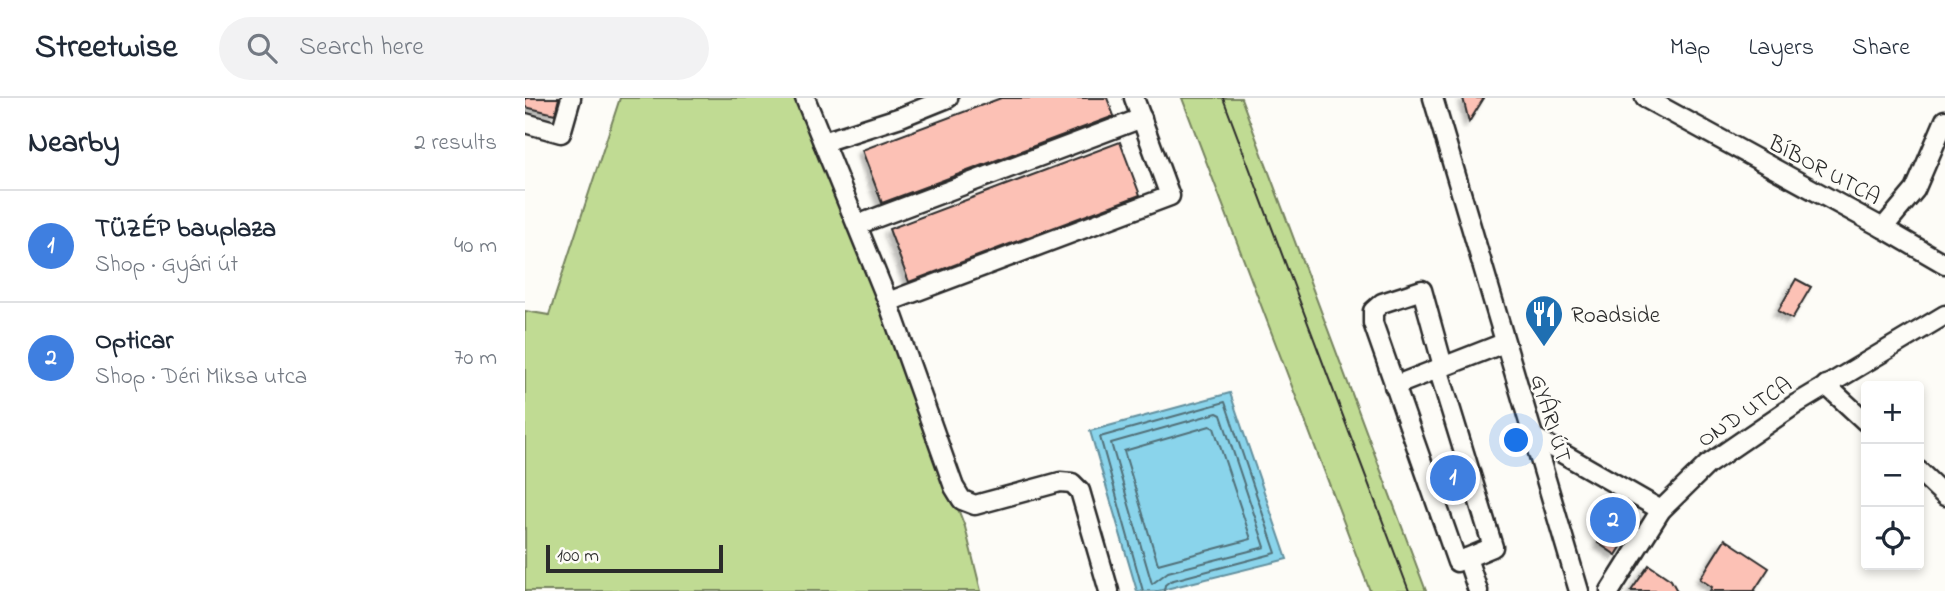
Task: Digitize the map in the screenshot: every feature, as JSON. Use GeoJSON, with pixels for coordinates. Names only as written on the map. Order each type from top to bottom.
{"type":"FeatureCollection","features":[{"type":"Feature","properties":{"kind":"street"},"geometry":{"type":"LineString","coordinates":[[525,123],[561,133],[571,98]]}},
{"type":"Feature","properties":{"kind":"street"},"geometry":{"type":"LineString","coordinates":[[805,98],[888,302],[954,487],[962,500],[975,505],[982,504],[1060,482],[1072,483],[1080,491],[1109,591]]}},
{"type":"Feature","properties":{"kind":"street"},"geometry":{"type":"LineString","coordinates":[[823,142],[901,117],[948,98]]}},
{"type":"Feature","properties":{"kind":"street"},"geometry":{"type":"LineString","coordinates":[[888,302],[1170,196],[1134,98]]}},
{"type":"Feature","properties":{"kind":"street","name":"GYÁRI ÚT"},"geometry":{"type":"LineString","coordinates":[[1433,98],[1579,591]]}},
{"type":"Feature","properties":{"kind":"street","name":"BÍBOR UTCA"},"geometry":{"type":"LineString","coordinates":[[1645,98],[1945,264]]}},
{"type":"Feature","properties":{"kind":"street"},"geometry":{"type":"LineString","coordinates":[[857,225],[1142,118]]}},
{"type":"Feature","properties":{"kind":"street"},"geometry":{"type":"LineString","coordinates":[[1884,228],[1915,190],[1945,120]]}},
{"type":"Feature","properties":{"kind":"street"},"geometry":{"type":"LineString","coordinates":[[1422,290],[1441,367],[1493,547],[1457,562],[1394,386],[1373,323],[1373,311],[1382,303],[1422,290]]}},
{"type":"Feature","properties":{"kind":"street","name":"OND UTCA"},"geometry":{"type":"LineString","coordinates":[[1610,591],[1661,510],[1707,465],[1826,385],[1944,317]]}},
{"type":"Feature","properties":{"kind":"street"},"geometry":{"type":"LineString","coordinates":[[1394,386],[1504,343]]}},
{"type":"Feature","properties":{"kind":"street"},"geometry":{"type":"LineString","coordinates":[[1826,385],[1861,417]]}},
{"type":"Feature","properties":{"kind":"street"},"geometry":{"type":"LineString","coordinates":[[1532,436],[1661,510]]}},
{"type":"Feature","properties":{"kind":"street"},"geometry":{"type":"LineString","coordinates":[[1924,476],[1945,496]]}},
{"type":"Feature","properties":{"kind":"street"},"geometry":{"type":"LineString","coordinates":[[1467,558],[1478,591]]}},
{"type":"Feature","properties":{"kind":"green space"},"geometry":{"type":"Polygon","coordinates":[[[620,98],[798,98],[965,527],[981,591],[525,591],[525,311],[549,315],[620,98]]]}},
{"type":"Feature","properties":{"kind":"green space"},"geometry":{"type":"Polygon","coordinates":[[[1182,98],[1241,98],[1426,591],[1370,591],[1182,98]]]}},
{"type":"Feature","properties":{"kind":"water"},"geometry":{"type":"Polygon","coordinates":[[[1230,393],[1287,559],[1158,591],[1137,591],[1090,431],[1230,393]]]}},
{"type":"Feature","properties":{"kind":"building"},"geometry":{"type":"Polygon","coordinates":[[[525,98],[559,98],[555,114],[525,107],[525,98]]]}},
{"type":"Feature","properties":{"kind":"building"},"geometry":{"type":"Polygon","coordinates":[[[1001,98],[1107,98],[1114,116],[882,203],[862,150],[1001,98]]]}},
{"type":"Feature","properties":{"kind":"building"},"geometry":{"type":"Polygon","coordinates":[[[1463,98],[1484,98],[1469,122],[1463,98]]]}},
{"type":"Feature","properties":{"kind":"building"},"geometry":{"type":"Polygon","coordinates":[[[1120,142],[1140,195],[909,282],[889,229],[1120,142]]]}},
{"type":"Feature","properties":{"kind":"building"},"geometry":{"type":"Polygon","coordinates":[[[1796,279],[1811,287],[1792,319],[1778,311],[1796,279]]]}},
{"type":"Feature","properties":{"kind":"building"},"geometry":{"type":"Polygon","coordinates":[[[1618,514],[1635,525],[1616,555],[1598,543],[1618,514]]]}},
{"type":"Feature","properties":{"kind":"building"},"geometry":{"type":"Polygon","coordinates":[[[1725,539],[1769,568],[1754,591],[1710,591],[1712,587],[1700,579],[1725,539]]]}},
{"type":"Feature","properties":{"kind":"building"},"geometry":{"type":"Polygon","coordinates":[[[1649,565],[1671,580],[1677,591],[1631,591],[1649,565]]]}},
{"type":"Feature","properties":{"kind":"tram line"},"geometry":{"type":"LineString","coordinates":[[1223,98],[1409,591]]}},
{"type":"Feature","properties":{"kind":"place","name":"Roadside"},"geometry":{"type":"Point","coordinates":[1544,348]}},
{"type":"Feature","properties":{"kind":"place","name":"TÜZÉP bauplaza"},"geometry":{"type":"Point","coordinates":[1453,478]}},
{"type":"Feature","properties":{"kind":"place","name":"Opticar"},"geometry":{"type":"Point","coordinates":[1613,520]}}]}
